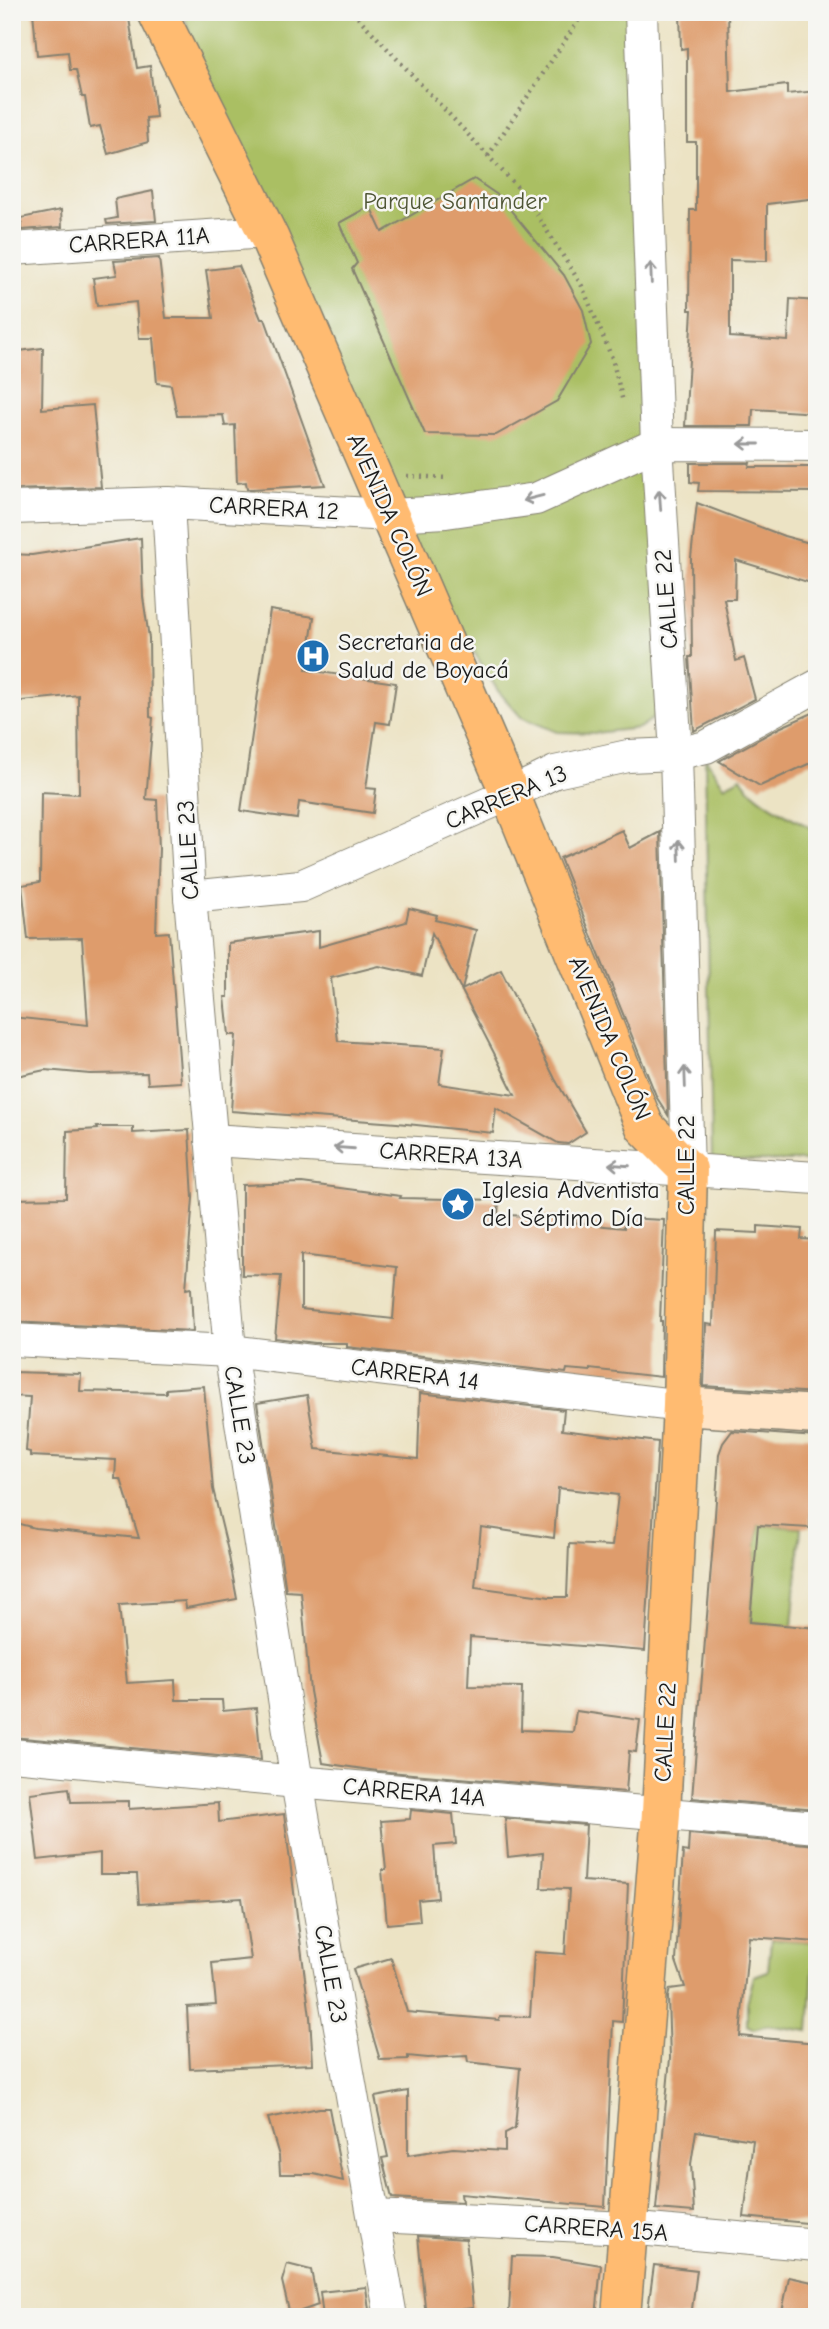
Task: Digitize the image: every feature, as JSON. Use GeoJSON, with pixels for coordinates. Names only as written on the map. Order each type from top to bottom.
{"type":"FeatureCollection","features":[{"type":"Feature","properties":{"kind":"main road","name":"AVENIDA COLÓN"},"geometry":{"type":"LineString","coordinates":[[157,12],[267,232],[510,794],[645,1127],[688,1170]]}},
{"type":"Feature","properties":{"kind":"main road","name":"CALLE 22"},"geometry":{"type":"LineString","coordinates":[[621,2317],[661,1813],[682,1406],[688,1170]]}},
{"type":"Feature","properties":{"kind":"street","name":"CALLE 22"},"geometry":{"type":"LineString","coordinates":[[641,12],[657,444],[676,754],[688,1170]]}},
{"type":"Feature","properties":{"kind":"street","name":"CARRERA 11A"},"geometry":{"type":"LineString","coordinates":[[12,249],[267,232]]}},
{"type":"Feature","properties":{"kind":"street","name":"CARRERA 12"},"geometry":{"type":"LineString","coordinates":[[12,508],[168,503],[390,515],[446,512],[537,499],[657,444],[817,445]]}},
{"type":"Feature","properties":{"kind":"street","name":"CALLE 23"},"geometry":{"type":"LineString","coordinates":[[168,503],[190,897],[230,1352],[297,1782],[391,2317]]}},
{"type":"Feature","properties":{"kind":"street","name":"CARRERA 13"},"geometry":{"type":"LineString","coordinates":[[190,897],[300,886],[555,772],[628,756],[676,754],[706,747],[817,687]]}},
{"type":"Feature","properties":{"kind":"street","name":"CARRERA 13A"},"geometry":{"type":"LineString","coordinates":[[211,1140],[817,1178]]}},
{"type":"Feature","properties":{"kind":"street","name":"CARRERA 14"},"geometry":{"type":"LineString","coordinates":[[12,1340],[230,1352],[682,1406],[817,1415]]}},
{"type":"Feature","properties":{"kind":"street","name":"CARRERA 14A"},"geometry":{"type":"LineString","coordinates":[[12,1755],[817,1827]]}},
{"type":"Feature","properties":{"kind":"street","name":"CARRERA 15A"},"geometry":{"type":"LineString","coordinates":[[374,2216],[627,2228],[817,2245]]}},
{"type":"Feature","properties":{"kind":"path"},"geometry":{"type":"LineString","coordinates":[[353,12],[523,193],[582,286],[612,358],[624,408]]}},
{"type":"Feature","properties":{"kind":"path"},"geometry":{"type":"LineString","coordinates":[[488,156],[584,12]]}},
{"type":"Feature","properties":{"kind":"path"},"geometry":{"type":"LineString","coordinates":[[407,475],[456,479]]}},
{"type":"Feature","properties":{"kind":"green space","name":"Parque Santander"},"geometry":{"type":"Polygon","coordinates":[[[183,12],[632,12],[664,711],[639,728],[595,733],[557,732],[521,717],[498,691],[390,515],[244,189],[183,12]]]}},
{"type":"Feature","properties":{"kind":"green space"},"geometry":{"type":"Polygon","coordinates":[[[705,757],[724,786],[741,777],[764,801],[817,831],[817,1161],[712,1161],[705,757]]]}},
{"type":"Feature","properties":{"kind":"green space"},"geometry":{"type":"Polygon","coordinates":[[[758,1525],[801,1528],[792,1626],[750,1622],[758,1525]]]}},
{"type":"Feature","properties":{"kind":"green space"},"geometry":{"type":"Polygon","coordinates":[[[771,1939],[815,1942],[809,2031],[767,2025],[754,2029],[747,2025],[747,2003],[754,1976],[768,1971],[771,1939]]]}},
{"type":"Feature","properties":{"kind":"building"},"geometry":{"type":"Polygon","coordinates":[[[33,12],[128,12],[137,68],[150,66],[156,117],[146,118],[148,142],[108,154],[100,126],[90,128],[85,97],[82,97],[76,70],[70,70],[68,52],[37,55],[33,12]]]}},
{"type":"Feature","properties":{"kind":"building"},"geometry":{"type":"Polygon","coordinates":[[[680,12],[728,12],[730,92],[787,85],[787,94],[817,91],[817,198],[767,204],[767,261],[730,260],[730,337],[788,341],[790,299],[817,301],[817,413],[753,409],[752,426],[685,426],[692,310],[689,310],[690,210],[696,210],[696,142],[687,142],[687,48],[681,49],[680,12]]]}},
{"type":"Feature","properties":{"kind":"building"},"geometry":{"type":"Polygon","coordinates":[[[474,179],[499,196],[564,275],[583,310],[591,344],[557,401],[496,435],[425,434],[352,269],[357,263],[339,223],[370,206],[382,232],[474,179]]]}},
{"type":"Feature","properties":{"kind":"building"},"geometry":{"type":"Polygon","coordinates":[[[153,191],[156,221],[107,224],[106,220],[117,218],[115,199],[153,191]]]}},
{"type":"Feature","properties":{"kind":"building"},"geometry":{"type":"Polygon","coordinates":[[[61,210],[62,227],[22,230],[21,218],[61,210]]]}},
{"type":"Feature","properties":{"kind":"building"},"geometry":{"type":"Polygon","coordinates":[[[159,258],[166,318],[213,318],[206,270],[239,266],[261,319],[265,319],[325,485],[247,489],[246,482],[237,483],[235,425],[225,426],[223,415],[177,416],[171,385],[157,383],[153,338],[139,338],[136,302],[97,306],[93,278],[117,275],[114,261],[159,258]]]}},
{"type":"Feature","properties":{"kind":"building"},"geometry":{"type":"Polygon","coordinates":[[[43,348],[42,409],[93,405],[101,487],[12,490],[12,352],[43,348]]]}},
{"type":"Feature","properties":{"kind":"building"},"geometry":{"type":"Polygon","coordinates":[[[690,463],[750,463],[749,467],[817,467],[817,492],[698,491],[699,483],[690,482],[690,463]]]}},
{"type":"Feature","properties":{"kind":"building"},"geometry":{"type":"Polygon","coordinates":[[[697,503],[784,536],[817,545],[817,585],[736,560],[735,599],[724,599],[736,661],[744,658],[755,699],[694,731],[689,657],[692,657],[691,558],[697,503]]]}},
{"type":"Feature","properties":{"kind":"building"},"geometry":{"type":"Polygon","coordinates":[[[141,538],[143,597],[149,638],[150,717],[153,718],[146,799],[157,800],[159,849],[156,933],[169,932],[181,1082],[148,1084],[147,1073],[90,1074],[45,1070],[12,1077],[12,1017],[88,1025],[82,938],[28,939],[22,885],[40,882],[41,792],[79,794],[78,695],[12,702],[12,554],[32,555],[141,538]]]}},
{"type":"Feature","properties":{"kind":"building"},"geometry":{"type":"Polygon","coordinates":[[[270,610],[314,617],[306,670],[396,683],[390,724],[376,722],[366,788],[376,789],[373,813],[299,802],[297,819],[241,811],[270,610]]]}},
{"type":"Feature","properties":{"kind":"building"},"geometry":{"type":"Polygon","coordinates":[[[817,711],[817,760],[760,786],[719,761],[779,728],[817,711]]]}},
{"type":"Feature","properties":{"kind":"building"},"geometry":{"type":"Polygon","coordinates":[[[622,830],[630,848],[660,832],[668,1115],[657,1098],[560,858],[622,830]]]}},
{"type":"Feature","properties":{"kind":"building"},"geometry":{"type":"Polygon","coordinates":[[[409,908],[437,915],[435,920],[476,930],[462,990],[501,970],[555,1079],[586,1132],[568,1144],[558,1143],[496,1108],[493,1133],[231,1111],[236,1035],[229,1035],[225,997],[228,997],[228,943],[319,931],[319,947],[406,922],[409,908]],[[432,933],[422,976],[379,966],[331,978],[338,1041],[444,1048],[439,1084],[515,1095],[432,933]]]}},
{"type":"Feature","properties":{"kind":"building"},"geometry":{"type":"Polygon","coordinates":[[[97,1127],[133,1127],[133,1133],[189,1130],[193,1198],[186,1289],[191,1288],[193,1331],[12,1322],[12,1199],[66,1198],[67,1131],[98,1129],[97,1127]]]}},
{"type":"Feature","properties":{"kind":"building"},"geometry":{"type":"Polygon","coordinates":[[[302,1183],[401,1196],[400,1198],[499,1200],[498,1215],[576,1217],[575,1223],[624,1228],[624,1218],[664,1220],[661,1377],[590,1369],[567,1369],[566,1373],[347,1347],[347,1343],[315,1343],[275,1338],[281,1276],[242,1275],[242,1185],[302,1183]],[[301,1255],[301,1309],[393,1319],[397,1267],[301,1255]]]}},
{"type":"Feature","properties":{"kind":"building"},"geometry":{"type":"Polygon","coordinates":[[[758,1226],[802,1229],[801,1239],[817,1240],[817,1393],[704,1386],[706,1324],[713,1325],[716,1231],[758,1233],[758,1226]]]}},
{"type":"Feature","properties":{"kind":"building"},"geometry":{"type":"Polygon","coordinates":[[[12,1372],[81,1374],[80,1391],[166,1393],[166,1389],[204,1386],[213,1489],[237,1599],[186,1608],[185,1601],[119,1605],[127,1683],[175,1680],[176,1700],[222,1700],[223,1711],[256,1708],[261,1760],[12,1737],[12,1522],[35,1528],[139,1538],[121,1479],[115,1479],[116,1460],[30,1456],[30,1452],[26,1451],[30,1397],[12,1396],[12,1372]]]}},
{"type":"Feature","properties":{"kind":"building"},"geometry":{"type":"Polygon","coordinates":[[[420,1393],[564,1410],[562,1430],[658,1442],[645,1651],[470,1637],[468,1686],[522,1687],[521,1730],[573,1732],[576,1711],[640,1720],[636,1752],[629,1751],[626,1792],[377,1771],[323,1763],[310,1691],[301,1592],[286,1591],[257,1403],[307,1395],[316,1449],[418,1459],[420,1393]],[[558,1488],[554,1538],[481,1527],[475,1587],[567,1597],[569,1544],[612,1546],[618,1495],[558,1488]]]}},
{"type":"Feature","properties":{"kind":"building"},"geometry":{"type":"Polygon","coordinates":[[[732,1431],[817,1437],[817,1476],[813,1476],[810,1528],[758,1525],[750,1622],[817,1628],[817,1809],[692,1798],[719,1454],[732,1431]]]}},
{"type":"Feature","properties":{"kind":"building"},"geometry":{"type":"Polygon","coordinates":[[[69,1788],[71,1802],[129,1801],[129,1809],[218,1803],[219,1822],[284,1814],[310,2017],[313,2064],[190,2069],[187,2007],[216,2005],[212,1963],[251,1959],[242,1898],[139,1904],[137,1874],[100,1874],[100,1853],[38,1860],[30,1793],[69,1788]]]}},
{"type":"Feature","properties":{"kind":"building"},"geometry":{"type":"Polygon","coordinates":[[[411,1810],[453,1814],[456,1844],[434,1846],[438,1898],[418,1900],[420,1921],[387,1924],[382,1870],[386,1870],[381,1821],[410,1819],[411,1810]]]}},
{"type":"Feature","properties":{"kind":"building"},"geometry":{"type":"Polygon","coordinates":[[[505,1818],[586,1825],[583,1881],[628,1884],[622,2022],[613,2021],[605,2207],[461,2194],[462,2202],[392,2198],[382,2158],[388,2157],[375,2097],[408,2091],[408,2155],[453,2148],[505,2151],[505,2133],[515,2128],[520,2068],[468,2062],[467,2056],[408,2056],[408,2059],[380,2060],[353,1969],[391,1958],[407,2012],[499,2020],[500,2016],[530,2017],[534,1952],[565,1954],[569,1889],[541,1888],[543,1853],[508,1857],[505,1818]]]}},
{"type":"Feature","properties":{"kind":"building"},"geometry":{"type":"Polygon","coordinates":[[[689,1834],[817,1845],[817,1942],[749,1937],[740,2036],[817,2043],[817,2224],[744,2217],[753,2140],[696,2131],[691,2164],[694,2212],[656,2209],[670,2058],[668,1997],[670,1989],[685,1987],[676,1961],[683,1851],[688,1852],[689,1834]]]}},
{"type":"Feature","properties":{"kind":"building"},"geometry":{"type":"Polygon","coordinates":[[[329,2108],[343,2181],[314,2174],[280,2174],[279,2156],[268,2118],[329,2108]]]}},
{"type":"Feature","properties":{"kind":"building"},"geometry":{"type":"Polygon","coordinates":[[[418,2236],[466,2239],[473,2308],[457,2310],[458,2317],[426,2317],[418,2236]]]}},
{"type":"Feature","properties":{"kind":"building"},"geometry":{"type":"Polygon","coordinates":[[[512,2256],[553,2257],[601,2265],[596,2317],[550,2317],[550,2313],[509,2312],[512,2256]]]}},
{"type":"Feature","properties":{"kind":"building"},"geometry":{"type":"Polygon","coordinates":[[[287,2264],[311,2270],[318,2305],[290,2315],[282,2281],[287,2264]]]}},
{"type":"Feature","properties":{"kind":"building"},"geometry":{"type":"Polygon","coordinates":[[[654,2265],[697,2270],[691,2317],[647,2317],[654,2265]]]}},
{"type":"Feature","properties":{"kind":"building"},"geometry":{"type":"Polygon","coordinates":[[[789,2277],[817,2283],[817,2317],[781,2317],[789,2277]]]}},
{"type":"Feature","properties":{"kind":"building"},"geometry":{"type":"Polygon","coordinates":[[[366,2287],[370,2317],[323,2317],[320,2292],[366,2287]]]}},
{"type":"Feature","properties":{"kind":"place","name":"Secretaria de Salud de Boyacá"},"geometry":{"type":"Point","coordinates":[313,656]}},
{"type":"Feature","properties":{"kind":"place","name":"Iglesia Adventista del Séptimo Día"},"geometry":{"type":"Point","coordinates":[458,1204]}}]}
